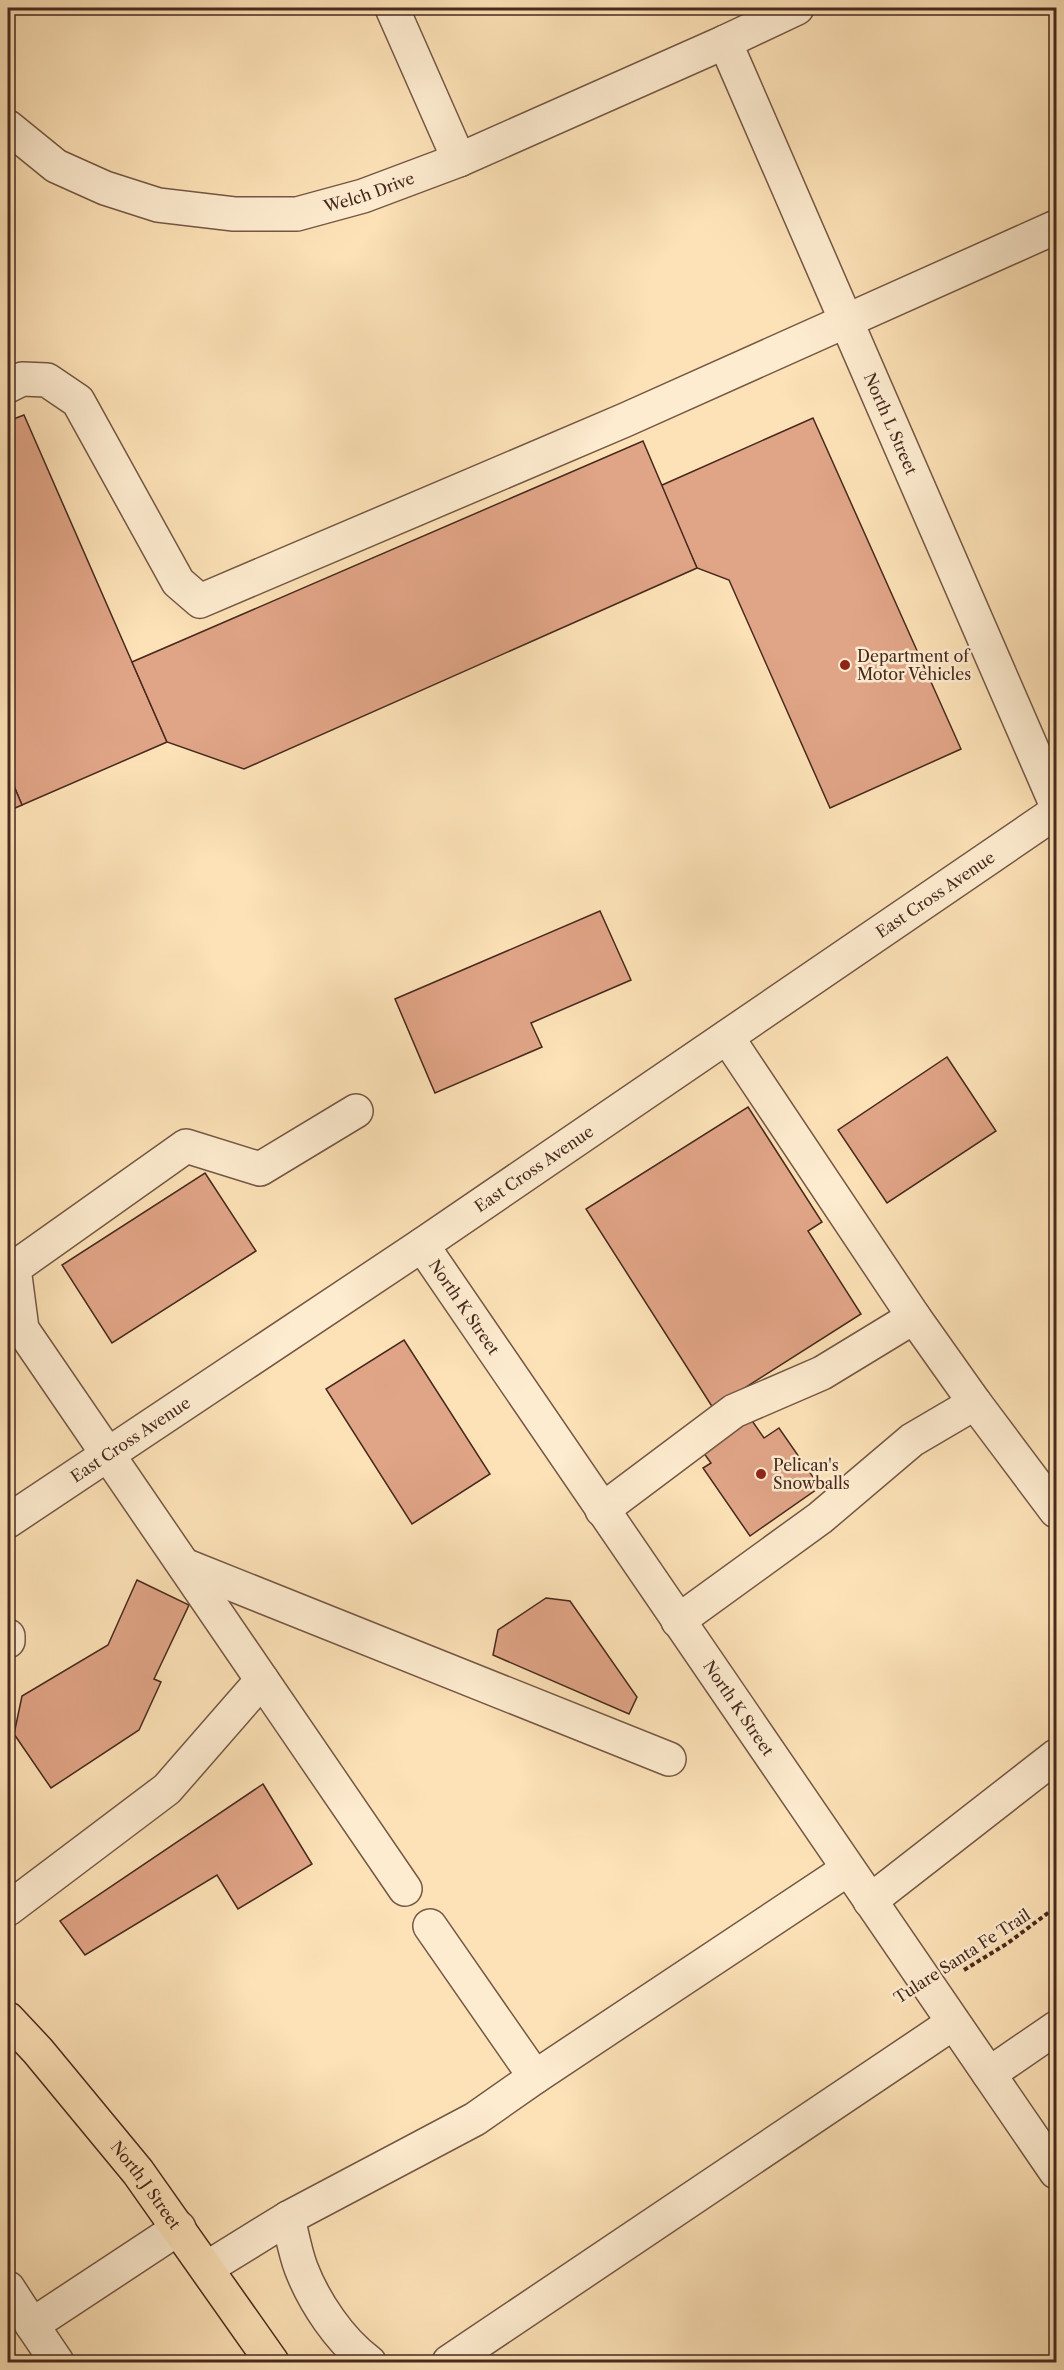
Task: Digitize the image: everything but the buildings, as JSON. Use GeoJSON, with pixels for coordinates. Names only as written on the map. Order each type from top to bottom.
{"type":"FeatureCollection","features":[{"type":"Feature","properties":{"kind":"main road","name":"North J Street"},"geometry":{"type":"LineString","coordinates":[[8,2019],[38,2051],[138,2172],[272,2362]]}},
{"type":"Feature","properties":{"kind":"street"},"geometry":{"type":"LineString","coordinates":[[392,8],[459,160]]}},
{"type":"Feature","properties":{"kind":"street","name":"Welch Drive"},"geometry":{"type":"LineString","coordinates":[[8,127],[56,166],[105,188],[158,205],[234,214],[297,214],[363,196],[459,160],[797,8]]}},
{"type":"Feature","properties":{"kind":"street","name":"North L Street"},"geometry":{"type":"LineString","coordinates":[[725,42],[1056,804]]}},
{"type":"Feature","properties":{"kind":"street"},"geometry":{"type":"LineString","coordinates":[[8,386],[22,379],[47,380],[78,401],[178,582],[200,601],[625,420],[1056,228]]}},
{"type":"Feature","properties":{"kind":"street","name":"East Cross Avenue"},"geometry":{"type":"LineString","coordinates":[[8,1521],[422,1245],[1056,812]]}},
{"type":"Feature","properties":{"kind":"street"},"geometry":{"type":"LineString","coordinates":[[727,1037],[914,1317],[1056,1511]]}},
{"type":"Feature","properties":{"kind":"street"},"geometry":{"type":"LineString","coordinates":[[356,1111],[260,1169],[186,1146],[14,1268],[15,1333],[108,1453],[405,1889]]}},
{"type":"Feature","properties":{"kind":"street","name":"North K Street"},"geometry":{"type":"LineString","coordinates":[[422,1245],[1056,2172]]}},
{"type":"Feature","properties":{"kind":"street"},"geometry":{"type":"LineString","coordinates":[[603,1510],[734,1411],[822,1373],[914,1317]]}},
{"type":"Feature","properties":{"kind":"street"},"geometry":{"type":"LineString","coordinates":[[678,1621],[820,1518],[912,1440],[975,1403]]}},
{"type":"Feature","properties":{"kind":"street"},"geometry":{"type":"LineString","coordinates":[[184,1565],[669,1759]]}},
{"type":"Feature","properties":{"kind":"street"},"geometry":{"type":"LineString","coordinates":[[8,1636],[8,1641]]}},
{"type":"Feature","properties":{"kind":"street"},"geometry":{"type":"LineString","coordinates":[[8,1909],[166,1789],[262,1680]]}},
{"type":"Feature","properties":{"kind":"street"},"geometry":{"type":"LineString","coordinates":[[870,1901],[1056,1756]]}},
{"type":"Feature","properties":{"kind":"street"},"geometry":{"type":"LineString","coordinates":[[207,2268],[288,2217],[475,2119],[848,1869]]}},
{"type":"Feature","properties":{"kind":"street"},"geometry":{"type":"LineString","coordinates":[[430,1926],[535,2077]]}},
{"type":"Feature","properties":{"kind":"street"},"geometry":{"type":"LineString","coordinates":[[449,2362],[953,2023]]}},
{"type":"Feature","properties":{"kind":"street"},"geometry":{"type":"LineString","coordinates":[[989,2074],[1056,2028]]}},
{"type":"Feature","properties":{"kind":"street"},"geometry":{"type":"LineString","coordinates":[[288,2217],[301,2268],[318,2302],[341,2334],[369,2362]]}},
{"type":"Feature","properties":{"kind":"street"},"geometry":{"type":"LineString","coordinates":[[32,2325],[179,2228]]}},
{"type":"Feature","properties":{"kind":"street"},"geometry":{"type":"LineString","coordinates":[[8,2288],[57,2362]]}},
{"type":"Feature","properties":{"kind":"path","name":"Tulare Santa Fe Trail"},"geometry":{"type":"LineString","coordinates":[[931,1990],[1008,1943],[1056,1907]]}},
{"type":"Feature","properties":{"kind":"place","name":"Department of Motor Vehicles"},"geometry":{"type":"Point","coordinates":[845,665]}},
{"type":"Feature","properties":{"kind":"place","name":"Pelican's Snowballs"},"geometry":{"type":"Point","coordinates":[761,1474]}}]}
